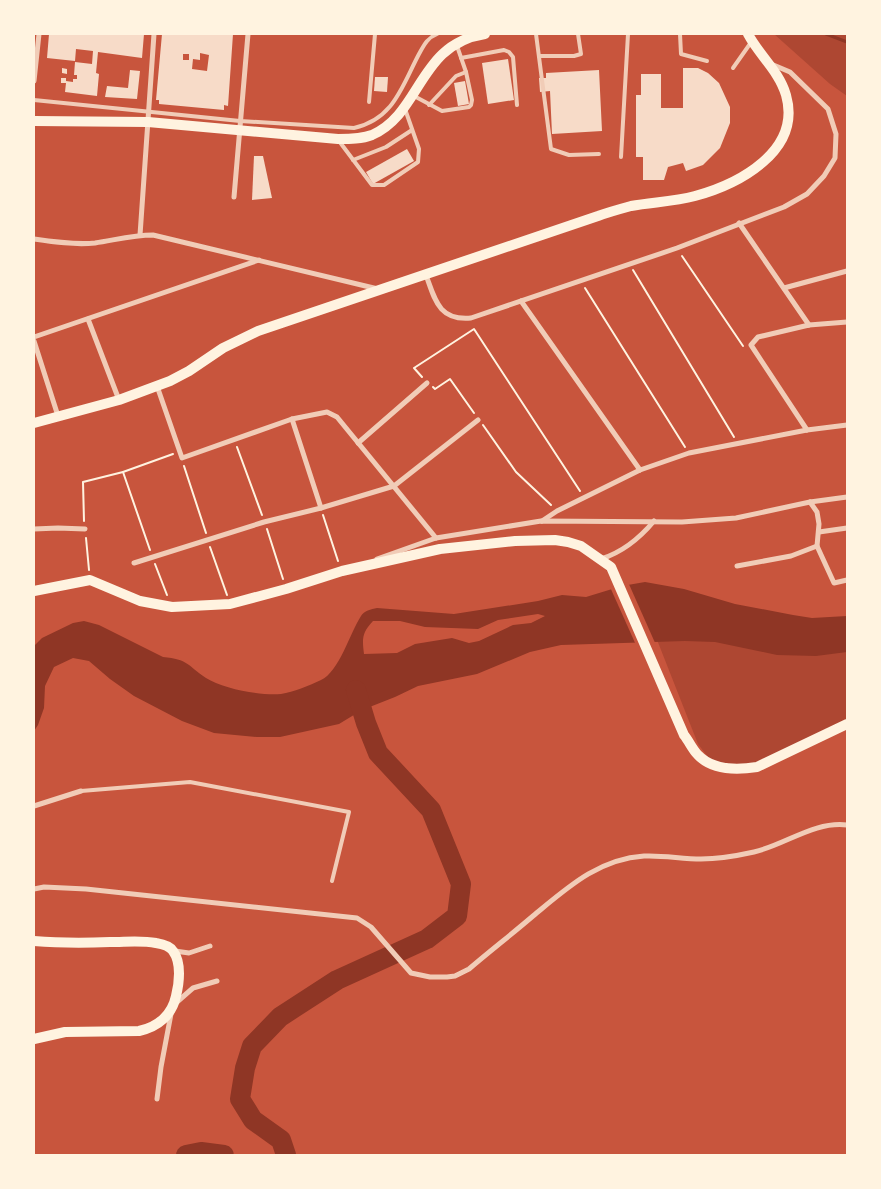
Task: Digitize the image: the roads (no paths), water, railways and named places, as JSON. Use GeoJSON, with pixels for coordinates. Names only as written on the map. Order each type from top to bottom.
{"type":"FeatureCollection","features":[{"type":"Feature","properties":{"kind":"main road"},"geometry":{"type":"LineString","coordinates":[[34,121],[149,117],[338,139],[358,138],[373,134],[389,124],[404,107],[429,68],[456,43],[475,35],[485,34]]}},
{"type":"Feature","properties":{"kind":"main road"},"geometry":{"type":"LineString","coordinates":[[34,423],[119,400],[157,386],[189,371],[223,348],[258,331],[618,210],[697,196],[732,182],[761,165],[775,150],[784,135],[788,121],[786,94],[749,36]]}},
{"type":"Feature","properties":{"kind":"main road"},"geometry":{"type":"LineString","coordinates":[[34,591],[90,580],[140,601],[172,607],[230,604],[342,571],[440,549],[523,541],[555,540],[568,542],[581,546],[611,567],[684,735],[698,756],[723,768],[742,770],[757,767],[847,724]]}},
{"type":"Feature","properties":{"kind":"main road"},"geometry":{"type":"LineString","coordinates":[[34,941],[155,942],[173,951],[177,960],[178,980],[174,1005],[158,1024],[149,1029],[139,1031],[65,1032],[34,1039]]}},
{"type":"Feature","properties":{"kind":"street"},"geometry":{"type":"LineString","coordinates":[[34,82],[39,34]]}},
{"type":"Feature","properties":{"kind":"street"},"geometry":{"type":"LineString","coordinates":[[140,235],[154,34]]}},
{"type":"Feature","properties":{"kind":"street"},"geometry":{"type":"LineString","coordinates":[[234,197],[248,34]]}},
{"type":"Feature","properties":{"kind":"street"},"geometry":{"type":"LineString","coordinates":[[426,275],[437,304],[450,317],[460,319],[471,318],[677,248],[784,207],[807,194],[824,176],[835,158],[836,134],[828,109],[790,72],[768,63]]}},
{"type":"Feature","properties":{"kind":"street"},"geometry":{"type":"LineString","coordinates":[[739,223],[809,325]]}},
{"type":"Feature","properties":{"kind":"street"},"geometry":{"type":"LineString","coordinates":[[34,239],[72,244],[153,235],[383,290]]}},
{"type":"Feature","properties":{"kind":"street"},"geometry":{"type":"LineString","coordinates":[[34,337],[260,260]]}},
{"type":"Feature","properties":{"kind":"street"},"geometry":{"type":"LineString","coordinates":[[784,288],[847,271]]}},
{"type":"Feature","properties":{"kind":"street"},"geometry":{"type":"LineString","coordinates":[[522,301],[640,470]]}},
{"type":"Feature","properties":{"kind":"street"},"geometry":{"type":"LineString","coordinates":[[88,319],[119,400]]}},
{"type":"Feature","properties":{"kind":"street"},"geometry":{"type":"LineString","coordinates":[[807,430],[751,345],[758,337],[809,325],[847,322]]}},
{"type":"Feature","properties":{"kind":"street"},"geometry":{"type":"LineString","coordinates":[[34,341],[58,416]]}},
{"type":"Feature","properties":{"kind":"street"},"geometry":{"type":"LineString","coordinates":[[358,443],[427,383]]}},
{"type":"Feature","properties":{"kind":"street"},"geometry":{"type":"LineString","coordinates":[[157,386],[182,458],[292,420],[327,412],[336,417],[436,538]]}},
{"type":"Feature","properties":{"kind":"street"},"geometry":{"type":"LineString","coordinates":[[292,420],[321,508]]}},
{"type":"Feature","properties":{"kind":"street"},"geometry":{"type":"LineString","coordinates":[[134,562],[264,522],[321,508],[394,486],[478,420]]}},
{"type":"Feature","properties":{"kind":"street"},"geometry":{"type":"LineString","coordinates":[[541,521],[557,511],[640,470],[689,453],[807,430],[847,425]]}},
{"type":"Feature","properties":{"kind":"street"},"geometry":{"type":"LineString","coordinates":[[342,571],[436,538],[541,521],[682,522],[736,518],[810,502],[847,497]]}},
{"type":"Feature","properties":{"kind":"street"},"geometry":{"type":"LineString","coordinates":[[810,502],[817,512],[819,532],[817,546],[834,583],[847,580]]}},
{"type":"Feature","properties":{"kind":"street"},"geometry":{"type":"LineString","coordinates":[[601,559],[623,550],[634,542],[654,521]]}},
{"type":"Feature","properties":{"kind":"street"},"geometry":{"type":"LineString","coordinates":[[819,532],[847,528]]}},
{"type":"Feature","properties":{"kind":"street"},"geometry":{"type":"LineString","coordinates":[[34,529],[85,529]]}},
{"type":"Feature","properties":{"kind":"street"},"geometry":{"type":"LineString","coordinates":[[737,566],[791,556],[817,546]]}},
{"type":"Feature","properties":{"kind":"street"},"geometry":{"type":"LineString","coordinates":[[34,806],[81,791]]}},
{"type":"Feature","properties":{"kind":"street"},"geometry":{"type":"LineString","coordinates":[[34,889],[86,889],[357,918],[371,927],[412,973],[430,977],[447,977],[469,969],[577,880],[598,868],[621,860],[645,856],[701,859],[730,857],[759,851],[810,830],[832,825],[847,825]]}},
{"type":"Feature","properties":{"kind":"street"},"geometry":{"type":"LineString","coordinates":[[173,951],[189,953],[210,946]]}},
{"type":"Feature","properties":{"kind":"street"},"geometry":{"type":"LineString","coordinates":[[157,1099],[168,1027],[174,1005],[193,988],[217,981]]}},
{"type":"Feature","properties":{"kind":"lane"},"geometry":{"type":"LineString","coordinates":[[369,102],[375,34]]}},
{"type":"Feature","properties":{"kind":"lane"},"geometry":{"type":"LineString","coordinates":[[239,126],[354,128],[372,123],[388,110],[402,88],[424,44],[430,37],[437,34]]}},
{"type":"Feature","properties":{"kind":"lane"},"geometry":{"type":"LineString","coordinates":[[536,34],[551,149],[569,155],[600,154]]}},
{"type":"Feature","properties":{"kind":"lane"},"geometry":{"type":"LineString","coordinates":[[540,56],[574,56],[580,54],[578,34]]}},
{"type":"Feature","properties":{"kind":"lane"},"geometry":{"type":"LineString","coordinates":[[621,157],[628,34]]}},
{"type":"Feature","properties":{"kind":"lane"},"geometry":{"type":"LineString","coordinates":[[680,34],[682,54],[707,61]]}},
{"type":"Feature","properties":{"kind":"lane"},"geometry":{"type":"LineString","coordinates":[[733,68],[749,36]]}},
{"type":"Feature","properties":{"kind":"lane"},"geometry":{"type":"LineString","coordinates":[[412,95],[442,111],[468,107],[472,104],[466,72],[456,43]]}},
{"type":"Feature","properties":{"kind":"lane"},"geometry":{"type":"LineString","coordinates":[[461,58],[504,50],[509,52],[512,57],[517,105]]}},
{"type":"Feature","properties":{"kind":"lane"},"geometry":{"type":"LineString","coordinates":[[429,104],[456,76],[466,72]]}},
{"type":"Feature","properties":{"kind":"lane"},"geometry":{"type":"LineString","coordinates":[[34,100],[149,117]]}},
{"type":"Feature","properties":{"kind":"lane"},"geometry":{"type":"LineString","coordinates":[[338,139],[372,185],[384,184],[418,162],[419,150],[404,107]]}},
{"type":"Feature","properties":{"kind":"lane"},"geometry":{"type":"LineString","coordinates":[[353,160],[386,147],[412,130]]}},
{"type":"Feature","properties":{"kind":"lane"},"geometry":{"type":"LineString","coordinates":[[81,791],[190,782],[349,812],[332,881]]}},
{"type":"Feature","properties":{"kind":"waterway"},"geometry":{"type":"LineString","coordinates":[[826,34],[847,42]]}},
{"type":"Feature","properties":{"kind":"waterway"},"geometry":{"type":"LineString","coordinates":[[286,1155],[281,1140],[253,1120],[240,1099],[245,1068],[252,1046],[280,1017],[337,980],[427,939],[457,916],[461,884],[431,810],[378,753],[356,690]]}},
{"type":"Feature","properties":{"kind":"waterway"},"geometry":{"type":"LineString","coordinates":[[186,1155],[201,1152],[224,1155]]}}]}
